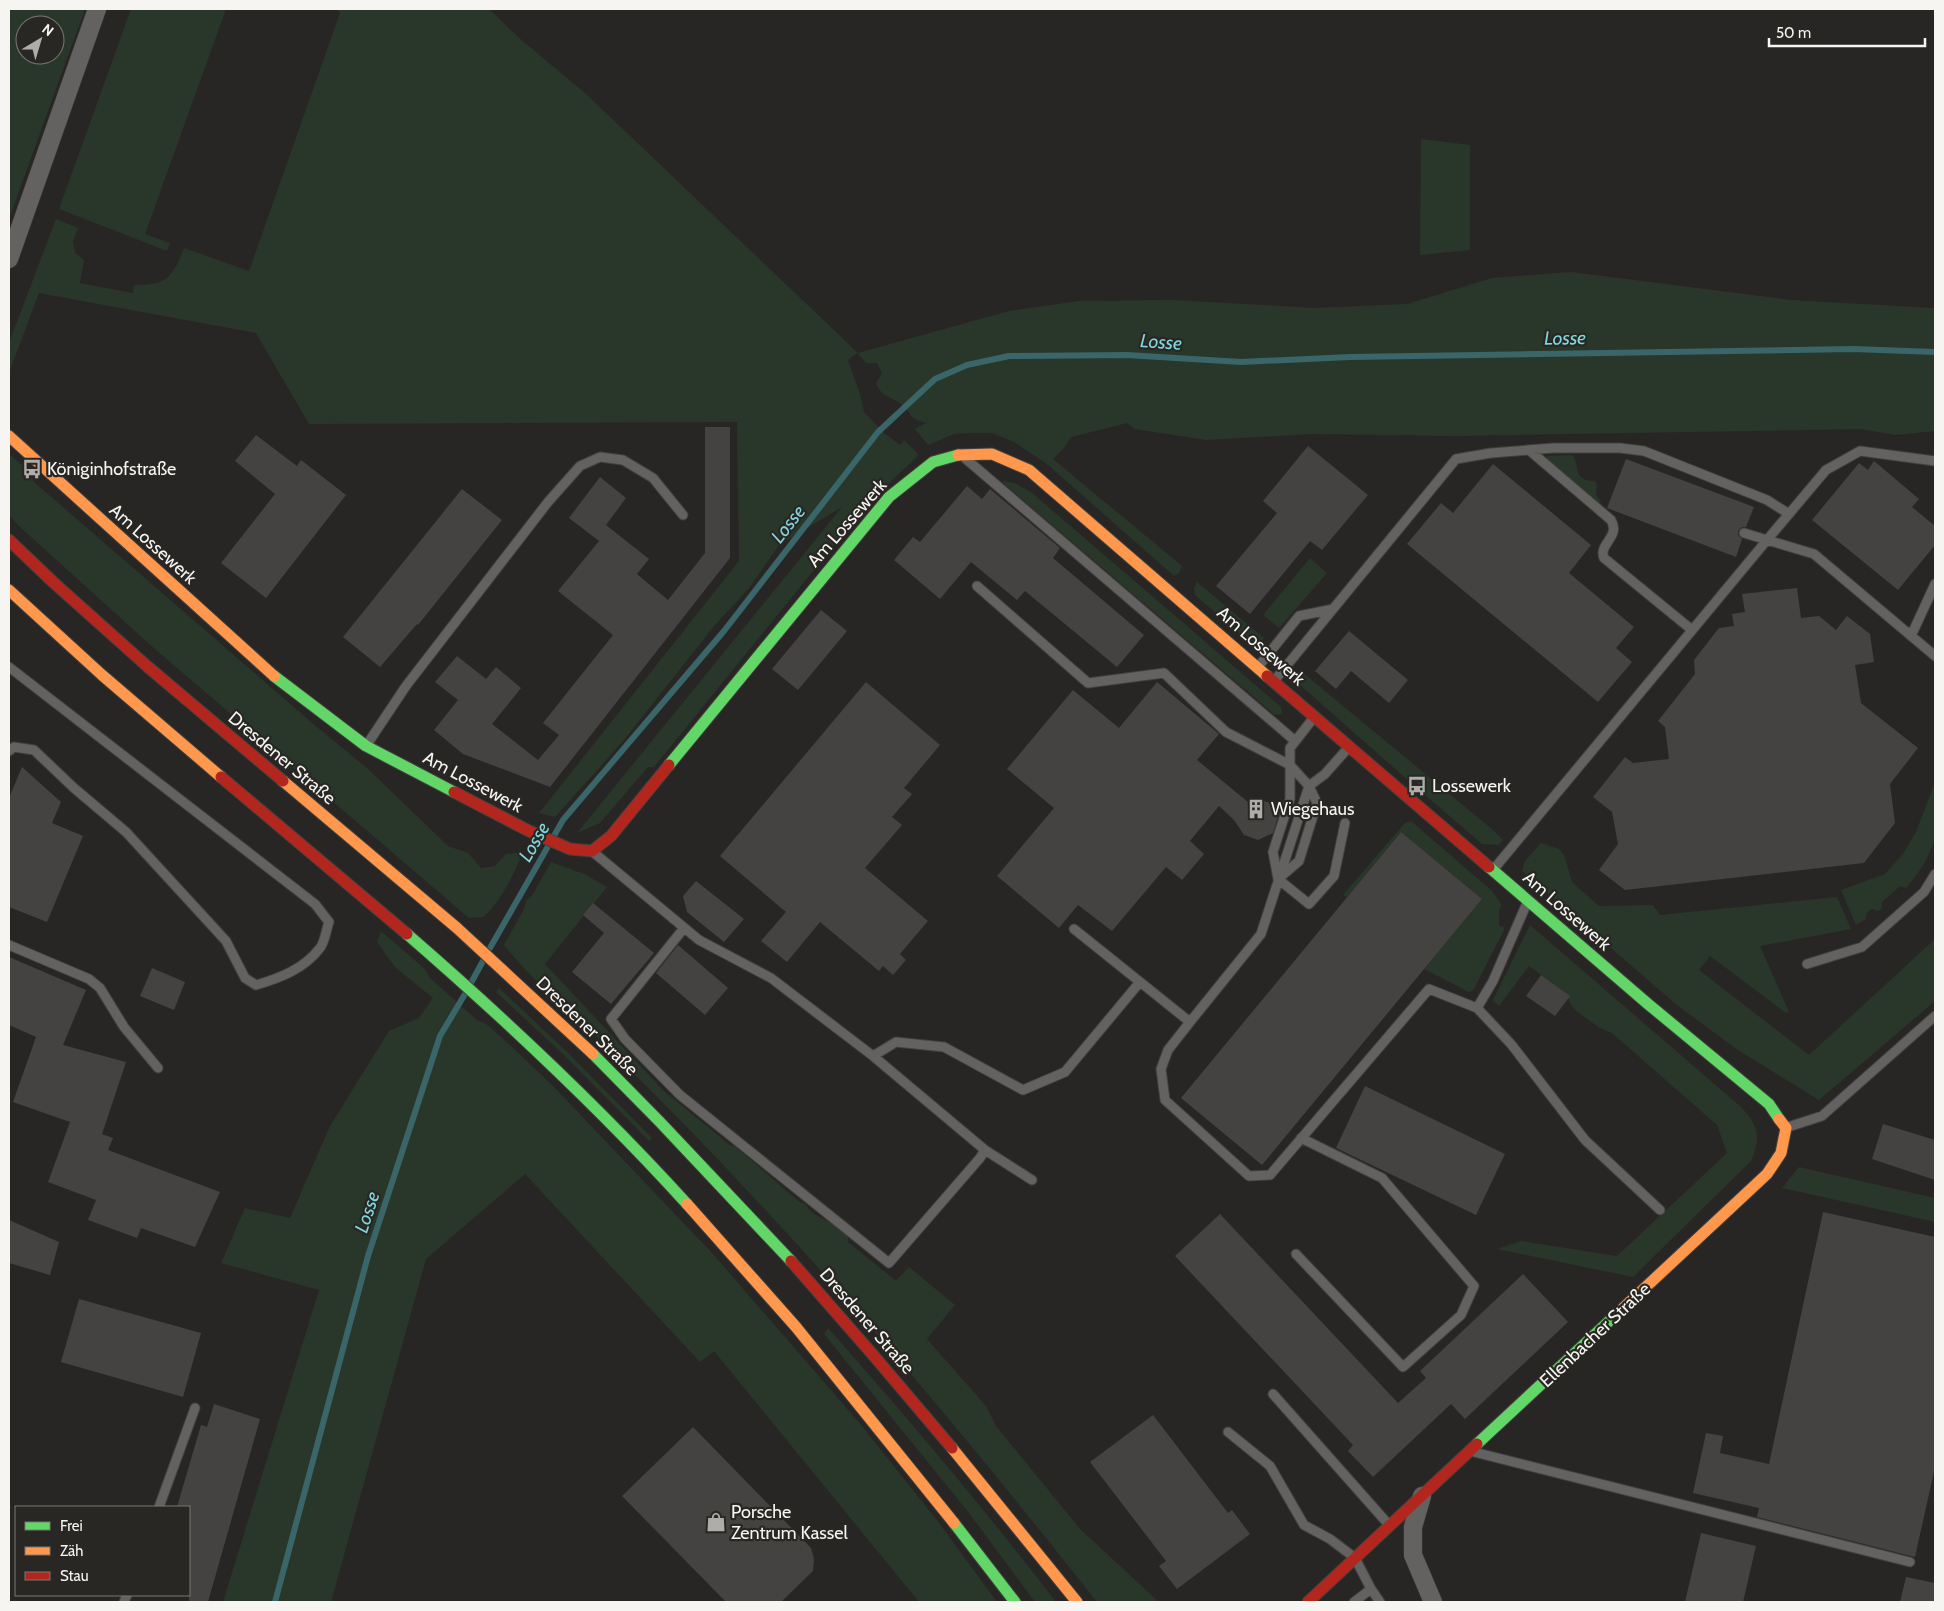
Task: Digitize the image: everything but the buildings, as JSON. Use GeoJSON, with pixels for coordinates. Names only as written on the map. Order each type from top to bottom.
{"type":"FeatureCollection","features":[{"type":"Feature","properties":{"kind":"street"},"geometry":{"type":"LineString","coordinates":[[9,259],[98,9]]}},
{"type":"Feature","properties":{"kind":"street","name":"Am Lossewerk"},"geometry":{"type":"LineString","coordinates":[[9,436],[282,684],[366,746],[529,831],[570,850],[592,851],[611,836],[889,497],[932,462],[960,454],[992,454],[1029,470],[1648,1004],[1769,1104],[1786,1128]]}},
{"type":"Feature","properties":{"kind":"street","name":"Dresdener Straße"},"geometry":{"type":"LineString","coordinates":[[9,540],[144,664],[460,931],[583,1044],[806,1278],[891,1375],[1008,1515],[1077,1602]]}},
{"type":"Feature","properties":{"kind":"street"},"geometry":{"type":"LineString","coordinates":[[9,590],[112,685],[488,1005],[557,1070],[641,1154],[724,1244],[832,1368],[1016,1602]]}},
{"type":"Feature","properties":{"kind":"street","name":"Ellenbacher Straße"},"geometry":{"type":"LineString","coordinates":[[1308,1602],[1767,1174],[1781,1153],[1786,1128]]}},
{"type":"Feature","properties":{"kind":"street"},"geometry":{"type":"LineString","coordinates":[[1422,1496],[1413,1527],[1413,1556],[1433,1602]]}},
{"type":"Feature","properties":{"kind":"lane"},"geometry":{"type":"LineString","coordinates":[[1274,681],[1456,459],[1491,453],[1529,450],[1620,448],[1644,451],[1767,500],[1788,514]]}},
{"type":"Feature","properties":{"kind":"lane"},"geometry":{"type":"LineString","coordinates":[[1529,450],[1611,520],[1614,532],[1603,551],[1604,558],[1692,630]]}},
{"type":"Feature","properties":{"kind":"lane"},"geometry":{"type":"LineString","coordinates":[[1493,871],[1826,470],[1860,451],[1935,461]]}},
{"type":"Feature","properties":{"kind":"lane"},"geometry":{"type":"LineString","coordinates":[[960,454],[1294,740]]}},
{"type":"Feature","properties":{"kind":"lane"},"geometry":{"type":"LineString","coordinates":[[366,746],[412,678],[548,502],[580,466],[600,456],[623,460],[653,478],[682,515]]}},
{"type":"Feature","properties":{"kind":"lane"},"geometry":{"type":"LineString","coordinates":[[1744,533],[1814,554],[1935,656]]}},
{"type":"Feature","properties":{"kind":"lane"},"geometry":{"type":"LineString","coordinates":[[1911,636],[1935,584]]}},
{"type":"Feature","properties":{"kind":"lane"},"geometry":{"type":"LineString","coordinates":[[977,586],[1088,683],[1164,673],[1226,732],[1290,765],[1309,786],[1317,803],[1299,861],[1278,879]]}},
{"type":"Feature","properties":{"kind":"lane"},"geometry":{"type":"LineString","coordinates":[[1258,667],[1299,616],[1333,608]]}},
{"type":"Feature","properties":{"kind":"lane"},"geometry":{"type":"LineString","coordinates":[[9,667],[315,904],[328,922],[321,947],[299,968],[276,979],[256,985],[245,978],[226,941],[126,832],[74,788],[34,750],[14,747],[9,751]]}},
{"type":"Feature","properties":{"kind":"lane"},"geometry":{"type":"LineString","coordinates":[[1315,716],[1294,740],[1290,748],[1290,799],[1273,852],[1278,879],[1309,904],[1334,876],[1345,823]]}},
{"type":"Feature","properties":{"kind":"lane"},"geometry":{"type":"LineString","coordinates":[[1350,746],[1325,774],[1309,786],[1261,934],[1168,1050],[1161,1069],[1166,1100],[1249,1176],[1270,1175],[1429,989],[1477,1008],[1511,1044],[1584,1140],[1660,1210]]}},
{"type":"Feature","properties":{"kind":"lane"},"geometry":{"type":"LineString","coordinates":[[592,851],[699,940],[771,978],[872,1056],[985,1150],[1032,1180]]}},
{"type":"Feature","properties":{"kind":"lane"},"geometry":{"type":"LineString","coordinates":[[1807,964],[1862,948],[1924,892],[1935,874]]}},
{"type":"Feature","properties":{"kind":"lane"},"geometry":{"type":"LineString","coordinates":[[1477,1008],[1493,981],[1528,900]]}},
{"type":"Feature","properties":{"kind":"lane"},"geometry":{"type":"LineString","coordinates":[[684,928],[611,1018],[625,1039],[680,1095],[889,1263],[985,1150]]}},
{"type":"Feature","properties":{"kind":"lane"},"geometry":{"type":"LineString","coordinates":[[1074,928],[1190,1022]]}},
{"type":"Feature","properties":{"kind":"lane"},"geometry":{"type":"LineString","coordinates":[[9,945],[89,979],[100,988],[124,1027],[158,1068]]}},
{"type":"Feature","properties":{"kind":"lane"},"geometry":{"type":"LineString","coordinates":[[872,1056],[896,1042],[944,1047],[1023,1090],[1065,1072],[1140,982]]}},
{"type":"Feature","properties":{"kind":"lane"},"geometry":{"type":"LineString","coordinates":[[1786,1128],[1822,1116],[1935,1016]]}},
{"type":"Feature","properties":{"kind":"lane"},"geometry":{"type":"LineString","coordinates":[[1296,1254],[1403,1366],[1461,1315],[1474,1286],[1382,1178],[1301,1138]]}},
{"type":"Feature","properties":{"kind":"lane"},"geometry":{"type":"LineString","coordinates":[[1273,1394],[1390,1526]]}},
{"type":"Feature","properties":{"kind":"lane"},"geometry":{"type":"LineString","coordinates":[[159,1506],[194,1408]]}},
{"type":"Feature","properties":{"kind":"lane"},"geometry":{"type":"LineString","coordinates":[[1228,1432],[1270,1466],[1304,1525],[1330,1539],[1355,1558],[1380,1602]]}},
{"type":"Feature","properties":{"kind":"lane"},"geometry":{"type":"LineString","coordinates":[[1471,1452],[1910,1562]]}},
{"type":"Feature","properties":{"kind":"lane"},"geometry":{"type":"LineString","coordinates":[[1354,1602],[1371,1589]]}},
{"type":"Feature","properties":{"kind":"green space"},"geometry":{"type":"Polygon","coordinates":[[[9,9],[85,9],[65,64],[65,15],[15,15],[15,65],[65,65],[9,219],[9,9]]]}},
{"type":"Feature","properties":{"kind":"green space"},"geometry":{"type":"Polygon","coordinates":[[[131,9],[226,9],[145,234],[170,243],[167,251],[59,209],[131,9]]]}},
{"type":"Feature","properties":{"kind":"green space"},"geometry":{"type":"Polygon","coordinates":[[[337,9],[489,9],[518,37],[585,93],[858,353],[1009,311],[1079,301],[1173,300],[1314,308],[1407,304],[1492,278],[1571,272],[1791,300],[1935,308],[1935,431],[1895,435],[1861,429],[1456,436],[1313,434],[1206,440],[1135,429],[1127,423],[1071,437],[1064,448],[1053,459],[1182,566],[1179,573],[1174,576],[1047,464],[1014,442],[992,433],[972,433],[954,434],[928,445],[915,429],[926,423],[914,418],[903,406],[881,392],[876,383],[882,373],[877,363],[866,363],[857,353],[848,360],[864,412],[884,433],[900,445],[904,440],[918,454],[917,457],[870,501],[654,767],[648,767],[600,823],[577,833],[842,507],[779,545],[750,587],[714,626],[624,740],[555,817],[539,813],[739,561],[737,422],[309,424],[256,333],[39,293],[9,373],[9,343],[56,219],[78,228],[73,241],[75,253],[84,260],[80,283],[133,293],[134,285],[154,284],[167,277],[176,266],[184,248],[249,271],[340,13],[337,9]]]}},
{"type":"Feature","properties":{"kind":"green space"},"geometry":{"type":"Polygon","coordinates":[[[1421,139],[1470,145],[1470,250],[1420,255],[1421,139]]]}},
{"type":"Feature","properties":{"kind":"green space"},"geometry":{"type":"Polygon","coordinates":[[[9,454],[22,465],[34,482],[311,722],[368,769],[448,846],[468,853],[481,868],[495,866],[506,854],[516,853],[521,857],[505,889],[489,911],[483,917],[469,918],[156,650],[20,527],[9,515],[9,454]]]}},
{"type":"Feature","properties":{"kind":"green space"},"geometry":{"type":"Polygon","coordinates":[[[1572,455],[1575,458],[1579,475],[1597,484],[1596,494],[1601,502],[1599,504],[1546,459],[1547,456],[1572,455]]]}},
{"type":"Feature","properties":{"kind":"green space"},"geometry":{"type":"Polygon","coordinates":[[[1004,481],[1014,483],[1031,492],[1281,707],[1282,714],[1275,715],[1003,483],[1004,481]]]}},
{"type":"Feature","properties":{"kind":"green space"},"geometry":{"type":"Polygon","coordinates":[[[1310,558],[1327,573],[1279,628],[1263,615],[1310,558]]]}},
{"type":"Feature","properties":{"kind":"green space"},"geometry":{"type":"Polygon","coordinates":[[[1197,582],[1264,638],[1260,643],[1246,639],[1195,595],[1194,588],[1197,582]]]}},
{"type":"Feature","properties":{"kind":"green space"},"geometry":{"type":"Polygon","coordinates":[[[1302,672],[1503,840],[1498,845],[1482,844],[1424,794],[1426,790],[1413,779],[1410,782],[1299,684],[1299,677],[1302,672]]]}},
{"type":"Feature","properties":{"kind":"green space"},"geometry":{"type":"Polygon","coordinates":[[[1935,782],[1936,832],[1933,844],[1920,871],[1906,888],[1900,886],[1882,902],[1882,908],[1878,911],[1872,909],[1867,912],[1866,919],[1856,925],[1841,890],[1885,874],[1903,854],[1916,832],[1935,782]]]}},
{"type":"Feature","properties":{"kind":"green space"},"geometry":{"type":"Polygon","coordinates":[[[1411,821],[1492,891],[1502,905],[1499,910],[1499,926],[1504,927],[1504,930],[1474,989],[1469,992],[1424,969],[1482,899],[1401,832],[1347,897],[1343,895],[1405,823],[1411,821]]]}},
{"type":"Feature","properties":{"kind":"green space"},"geometry":{"type":"Polygon","coordinates":[[[1541,843],[1559,849],[1564,855],[1572,882],[1599,906],[1653,905],[1660,915],[1837,897],[1851,929],[1760,946],[1789,1012],[1786,1013],[1710,956],[1699,970],[1809,1055],[1935,939],[1935,1001],[1819,1100],[1738,1050],[1678,1006],[1522,871],[1525,861],[1541,843]]]}},
{"type":"Feature","properties":{"kind":"green space"},"geometry":{"type":"Polygon","coordinates":[[[551,862],[584,874],[607,887],[545,964],[664,1091],[731,1146],[733,1145],[742,1152],[812,1212],[838,1226],[848,1236],[848,1242],[896,1281],[909,1267],[955,1305],[927,1339],[986,1406],[996,1426],[1081,1530],[1159,1602],[1097,1602],[1012,1495],[924,1390],[789,1235],[665,1105],[532,977],[513,956],[504,945],[524,909],[526,901],[533,894],[551,862]]]}},
{"type":"Feature","properties":{"kind":"green space"},"geometry":{"type":"Polygon","coordinates":[[[1530,925],[1741,1107],[1755,1126],[1757,1138],[1751,1161],[1633,1277],[1497,1249],[1521,1241],[1617,1256],[1727,1153],[1717,1125],[1612,1033],[1600,1028],[1576,1011],[1570,1003],[1567,994],[1529,966],[1499,1006],[1493,1000],[1530,925]]]}},
{"type":"Feature","properties":{"kind":"green space"},"geometry":{"type":"Polygon","coordinates":[[[381,931],[426,970],[429,977],[478,1021],[485,1023],[510,1045],[554,1087],[713,1254],[861,1425],[939,1523],[997,1602],[919,1602],[714,1351],[700,1362],[525,1174],[426,1259],[331,1602],[223,1602],[319,1290],[221,1263],[245,1208],[290,1218],[330,1126],[389,1031],[419,1018],[433,998],[395,967],[377,942],[381,931]]]}},
{"type":"Feature","properties":{"kind":"green space"},"geometry":{"type":"Polygon","coordinates":[[[499,988],[567,1052],[652,1138],[649,1141],[564,1055],[496,992],[499,988]]]}},
{"type":"Feature","properties":{"kind":"green space"},"geometry":{"type":"Polygon","coordinates":[[[1799,1167],[1935,1198],[1935,1222],[1782,1188],[1799,1167]]]}},
{"type":"Feature","properties":{"kind":"green space"},"geometry":{"type":"Polygon","coordinates":[[[828,1328],[945,1463],[1056,1602],[1035,1602],[969,1513],[824,1334],[828,1328]]]}},
{"type":"Feature","properties":{"kind":"waterway","name":"Losse"},"geometry":{"type":"LineString","coordinates":[[490,948],[563,820],[724,631],[878,432],[935,379],[967,365],[1009,356],[1127,355],[1241,362],[1350,357],[1853,349],[1935,352]]}},
{"type":"Feature","properties":{"kind":"waterway","name":"Losse"},"geometry":{"type":"LineString","coordinates":[[471,983],[483,961]]}},
{"type":"Feature","properties":{"kind":"waterway","name":"Losse"},"geometry":{"type":"LineString","coordinates":[[275,1602],[368,1256],[440,1036],[465,994]]}},
{"type":"Feature","properties":{"kind":"traffic: fast"},"geometry":{"type":"LineString","coordinates":[[669,765],[889,497],[933,462],[958,455]]}},
{"type":"Feature","properties":{"kind":"traffic: fast"},"geometry":{"type":"LineString","coordinates":[[274,676],[366,746],[454,792]]}},
{"type":"Feature","properties":{"kind":"traffic: fast"},"geometry":{"type":"LineString","coordinates":[[1489,867],[1648,1004],[1769,1104],[1779,1119]]}},
{"type":"Feature","properties":{"kind":"traffic: fast"},"geometry":{"type":"LineString","coordinates":[[407,934],[551,1065],[620,1133],[687,1204]]}},
{"type":"Feature","properties":{"kind":"traffic: fast"},"geometry":{"type":"LineString","coordinates":[[593,1054],[791,1261]]}},
{"type":"Feature","properties":{"kind":"traffic: fast"},"geometry":{"type":"LineString","coordinates":[[1477,1444],[1620,1311]]}},
{"type":"Feature","properties":{"kind":"traffic: fast"},"geometry":{"type":"LineString","coordinates":[[954,1523],[1015,1602]]}},
{"type":"Feature","properties":{"kind":"traffic: slow"},"geometry":{"type":"LineString","coordinates":[[9,436],[274,676]]}},
{"type":"Feature","properties":{"kind":"traffic: slow"},"geometry":{"type":"LineString","coordinates":[[958,455],[992,454],[1029,470],[1267,676]]}},
{"type":"Feature","properties":{"kind":"traffic: slow"},"geometry":{"type":"LineString","coordinates":[[9,590],[102,675],[221,777]]}},
{"type":"Feature","properties":{"kind":"traffic: slow"},"geometry":{"type":"LineString","coordinates":[[283,781],[457,928],[593,1054]]}},
{"type":"Feature","properties":{"kind":"traffic: slow"},"geometry":{"type":"LineString","coordinates":[[1620,1311],[1767,1174],[1781,1153],[1786,1128],[1779,1119]]}},
{"type":"Feature","properties":{"kind":"traffic: slow"},"geometry":{"type":"LineString","coordinates":[[687,1204],[796,1327],[954,1523]]}},
{"type":"Feature","properties":{"kind":"traffic: slow"},"geometry":{"type":"LineString","coordinates":[[952,1448],[1077,1602]]}},
{"type":"Feature","properties":{"kind":"traffic: jam"},"geometry":{"type":"LineString","coordinates":[[9,540],[148,667],[283,781]]}},
{"type":"Feature","properties":{"kind":"traffic: jam"},"geometry":{"type":"LineString","coordinates":[[1267,676],[1489,867]]}},
{"type":"Feature","properties":{"kind":"traffic: jam"},"geometry":{"type":"LineString","coordinates":[[454,792],[529,831],[570,849],[592,851],[611,836],[669,765]]}},
{"type":"Feature","properties":{"kind":"traffic: jam"},"geometry":{"type":"LineString","coordinates":[[221,777],[407,934]]}},
{"type":"Feature","properties":{"kind":"traffic: jam"},"geometry":{"type":"LineString","coordinates":[[791,1261],[952,1448]]}},
{"type":"Feature","properties":{"kind":"traffic: jam"},"geometry":{"type":"LineString","coordinates":[[1308,1602],[1477,1444]]}},
{"type":"Feature","properties":{"kind":"place","name":"Königinhofstraße"},"geometry":{"type":"Point","coordinates":[32,469]}},
{"type":"Feature","properties":{"kind":"place","name":"Lossewerk"},"geometry":{"type":"Point","coordinates":[1417,786]}},
{"type":"Feature","properties":{"kind":"place","name":"Wiegehaus"},"geometry":{"type":"Point","coordinates":[1256,809]}},
{"type":"Feature","properties":{"kind":"place","name":"Porsche Zentrum Kassel"},"geometry":{"type":"Point","coordinates":[716,1522]}}]}
